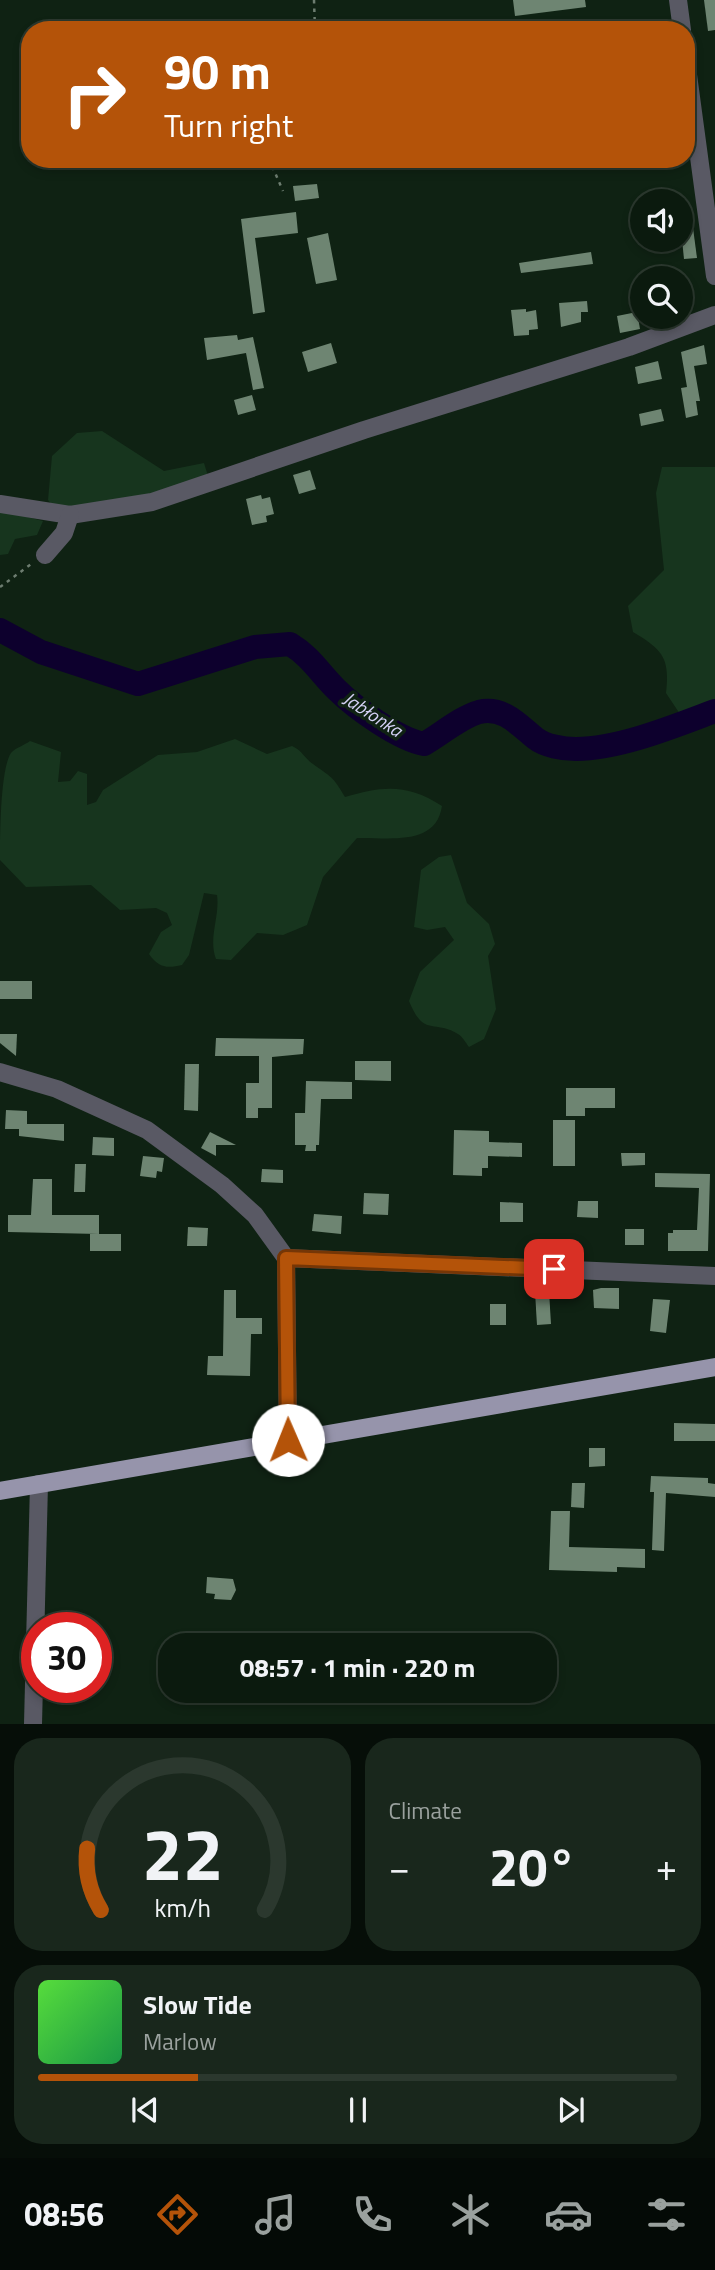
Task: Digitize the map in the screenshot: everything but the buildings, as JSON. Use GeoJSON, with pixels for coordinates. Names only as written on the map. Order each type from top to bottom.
{"type":"FeatureCollection","features":[{"type":"Feature","properties":{"kind":"main road"},"geometry":{"type":"LineString","coordinates":[[0,1490],[715,1367]]}},
{"type":"Feature","properties":{"kind":"street"},"geometry":{"type":"LineString","coordinates":[[678,0],[681,21]]}},
{"type":"Feature","properties":{"kind":"street"},"geometry":{"type":"LineString","coordinates":[[695,127],[715,276]]}},
{"type":"Feature","properties":{"kind":"street"},"geometry":{"type":"LineString","coordinates":[[0,504],[70,515],[152,502],[674,332],[715,315]]}},
{"type":"Feature","properties":{"kind":"street"},"geometry":{"type":"LineString","coordinates":[[45,555],[64,533],[70,515]]}},
{"type":"Feature","properties":{"kind":"street"},"geometry":{"type":"LineString","coordinates":[[0,1072],[69,1094],[146,1130],[222,1185],[255,1215],[286,1258],[288,1440]]}},
{"type":"Feature","properties":{"kind":"street"},"geometry":{"type":"LineString","coordinates":[[286,1258],[715,1276]]}},
{"type":"Feature","properties":{"kind":"street"},"geometry":{"type":"LineString","coordinates":[[33,1724],[39,1484]]}},
{"type":"Feature","properties":{"kind":"path"},"geometry":{"type":"LineString","coordinates":[[314,0],[315,21]]}},
{"type":"Feature","properties":{"kind":"path"},"geometry":{"type":"LineString","coordinates":[[274,168],[283,191]]}},
{"type":"Feature","properties":{"kind":"path"},"geometry":{"type":"LineString","coordinates":[[0,587],[45,555]]}},
{"type":"Feature","properties":{"kind":"green space"},"geometry":{"type":"Polygon","coordinates":[[[102,431],[164,471],[204,463],[208,476],[153,499],[56,510],[48,500],[52,456],[77,433],[102,431]]]}},
{"type":"Feature","properties":{"kind":"green space"},"geometry":{"type":"Polygon","coordinates":[[[662,467],[715,467],[715,701],[680,714],[666,693],[667,671],[662,656],[651,644],[633,632],[628,606],[664,570],[656,493],[662,467]]]}},
{"type":"Feature","properties":{"kind":"green space"},"geometry":{"type":"Polygon","coordinates":[[[0,510],[43,521],[37,535],[15,539],[8,554],[0,555],[0,510]]]}},
{"type":"Feature","properties":{"kind":"green space"},"geometry":{"type":"Polygon","coordinates":[[[235,739],[267,754],[292,746],[331,778],[345,797],[383,789],[417,793],[442,806],[438,819],[431,828],[409,837],[357,838],[323,877],[307,925],[283,935],[257,933],[231,960],[216,959],[213,943],[217,895],[204,893],[189,955],[182,965],[171,967],[159,964],[149,954],[161,932],[172,925],[167,913],[156,908],[120,910],[91,885],[26,887],[0,860],[1,805],[7,761],[13,751],[30,741],[61,752],[58,782],[70,781],[78,771],[87,774],[87,805],[96,802],[103,790],[158,755],[197,752],[235,739]]]}},
{"type":"Feature","properties":{"kind":"green space"},"geometry":{"type":"Polygon","coordinates":[[[451,855],[467,903],[489,924],[495,944],[488,956],[496,1009],[484,1039],[469,1047],[458,1034],[425,1024],[414,1012],[409,1001],[420,972],[454,940],[445,927],[427,930],[414,927],[421,870],[439,857],[451,855]]]}},
{"type":"Feature","properties":{"kind":"waterway","name":"Jabłonka"},"geometry":{"type":"LineString","coordinates":[[0,630],[41,652],[138,684],[255,647],[290,644],[309,659],[344,697],[365,713],[402,736],[424,744],[479,712],[503,714],[544,743],[576,749],[628,741],[715,711]]}},
{"type":"Feature","properties":{"kind":"route"},"geometry":{"type":"LineString","coordinates":[[288,1440],[286,1258],[554,1269]]}}]}
